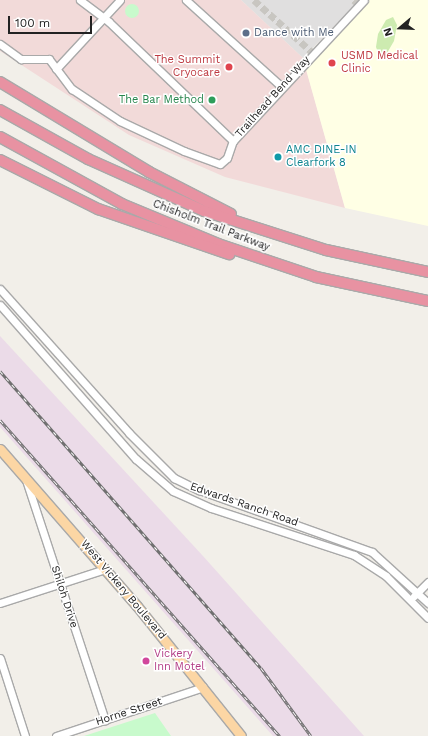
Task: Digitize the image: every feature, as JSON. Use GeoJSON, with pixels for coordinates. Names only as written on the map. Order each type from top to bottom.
{"type":"FeatureCollection","features":[{"type":"Feature","properties":{"kind":"highway"},"geometry":{"type":"LineString","coordinates":[[0,82],[155,176],[272,234]]}},
{"type":"Feature","properties":{"kind":"highway","name":"Chisholm Trail Parkway"},"geometry":{"type":"LineString","coordinates":[[0,110],[38,134],[129,179],[272,234],[426,272]]}},
{"type":"Feature","properties":{"kind":"highway","name":"Chisholm Trail Parkway"},"geometry":{"type":"LineString","coordinates":[[0,137],[145,214],[218,244],[316,277],[428,301]]}},
{"type":"Feature","properties":{"kind":"highway"},"geometry":{"type":"LineString","coordinates":[[0,160],[80,201],[167,235],[316,277]]}},
{"type":"Feature","properties":{"kind":"main road","name":"West Vickery Boulevard"},"geometry":{"type":"LineString","coordinates":[[1,450],[24,474],[105,569],[203,687],[241,736]]}},
{"type":"Feature","properties":{"kind":"street"},"geometry":{"type":"LineString","coordinates":[[80,0],[103,18],[233,140]]}},
{"type":"Feature","properties":{"kind":"street"},"geometry":{"type":"LineString","coordinates":[[56,69],[120,0]]}},
{"type":"Feature","properties":{"kind":"street"},"geometry":{"type":"LineString","coordinates":[[186,0],[282,87]]}},
{"type":"Feature","properties":{"kind":"street","name":"Trailhead Bend Way"},"geometry":{"type":"LineString","coordinates":[[0,44],[21,59],[46,57],[56,69],[62,80],[82,98],[120,121],[184,151],[222,163],[233,140],[364,0]]}},
{"type":"Feature","properties":{"kind":"street","name":"Edwards Ranch Road"},"geometry":{"type":"LineString","coordinates":[[0,288],[146,450],[174,478],[199,490],[334,537],[372,552],[428,603]]}},
{"type":"Feature","properties":{"kind":"street","name":"Edwards Ranch Road"},"geometry":{"type":"LineString","coordinates":[[0,305],[136,459],[173,490],[211,508],[354,555],[386,576],[428,618]]}},
{"type":"Feature","properties":{"kind":"street"},"geometry":{"type":"LineString","coordinates":[[136,459],[146,450]]}},
{"type":"Feature","properties":{"kind":"street","name":"Shiloh Drive"},"geometry":{"type":"LineString","coordinates":[[24,474],[105,720]]}},
{"type":"Feature","properties":{"kind":"street"},"geometry":{"type":"LineString","coordinates":[[330,547],[334,537]]}},
{"type":"Feature","properties":{"kind":"street"},"geometry":{"type":"LineString","coordinates":[[0,603],[60,585],[105,569]]}},
{"type":"Feature","properties":{"kind":"street"},"geometry":{"type":"LineString","coordinates":[[410,600],[428,582]]}},
{"type":"Feature","properties":{"kind":"street"},"geometry":{"type":"LineString","coordinates":[[0,658],[25,736]]}},
{"type":"Feature","properties":{"kind":"street","name":"Horne Street"},"geometry":{"type":"LineString","coordinates":[[56,736],[203,687]]}},
{"type":"Feature","properties":{"kind":"shaded area"},"geometry":{"type":"Polygon","coordinates":[[[0,0],[241,0],[303,58],[345,208],[225,177],[129,135],[0,51],[0,0]]]}},
{"type":"Feature","properties":{"kind":"shaded area"},"geometry":{"type":"Polygon","coordinates":[[[241,0],[359,0],[303,58],[241,0]]]}},
{"type":"Feature","properties":{"kind":"shaded area"},"geometry":{"type":"Polygon","coordinates":[[[369,0],[428,0],[428,226],[345,208],[305,66],[369,0]]]}},
{"type":"Feature","properties":{"kind":"shaded area"},"geometry":{"type":"Polygon","coordinates":[[[0,336],[203,556],[364,736],[273,736],[0,427],[0,336]]]}},
{"type":"Feature","properties":{"kind":"green space"},"geometry":{"type":"Polygon","coordinates":[[[129,4],[135,4],[139,8],[139,14],[135,18],[129,18],[125,14],[125,8],[129,4]]]}},
{"type":"Feature","properties":{"kind":"green space"},"geometry":{"type":"Polygon","coordinates":[[[393,17],[397,25],[394,41],[387,53],[379,55],[376,47],[378,34],[386,20],[393,17]]]}},
{"type":"Feature","properties":{"kind":"green space"},"geometry":{"type":"Polygon","coordinates":[[[155,713],[171,736],[84,736],[155,713]]]}},
{"type":"Feature","properties":{"kind":"tunnel"},"geometry":{"type":"LineString","coordinates":[[254,0],[313,53]]}},
{"type":"Feature","properties":{"kind":"tunnel"},"geometry":{"type":"LineString","coordinates":[[354,0],[359,5]]}},
{"type":"Feature","properties":{"kind":"railway"},"geometry":{"type":"LineString","coordinates":[[0,371],[261,668],[311,736]]}},
{"type":"Feature","properties":{"kind":"railway"},"geometry":{"type":"LineString","coordinates":[[0,420],[280,736]]}},
{"type":"Feature","properties":{"kind":"place","name":"Dance with Me"},"geometry":{"type":"Point","coordinates":[246,33]}},
{"type":"Feature","properties":{"kind":"place","name":"USMD Medical Clinic"},"geometry":{"type":"Point","coordinates":[332,63]}},
{"type":"Feature","properties":{"kind":"place","name":"The Summit Cryocare"},"geometry":{"type":"Point","coordinates":[229,67]}},
{"type":"Feature","properties":{"kind":"place","name":"The Bar Method"},"geometry":{"type":"Point","coordinates":[212,100]}},
{"type":"Feature","properties":{"kind":"place","name":"AMC DINE-IN Clearfork 8"},"geometry":{"type":"Point","coordinates":[278,157]}},
{"type":"Feature","properties":{"kind":"place","name":"Vickery Inn Motel"},"geometry":{"type":"Point","coordinates":[146,661]}}]}
